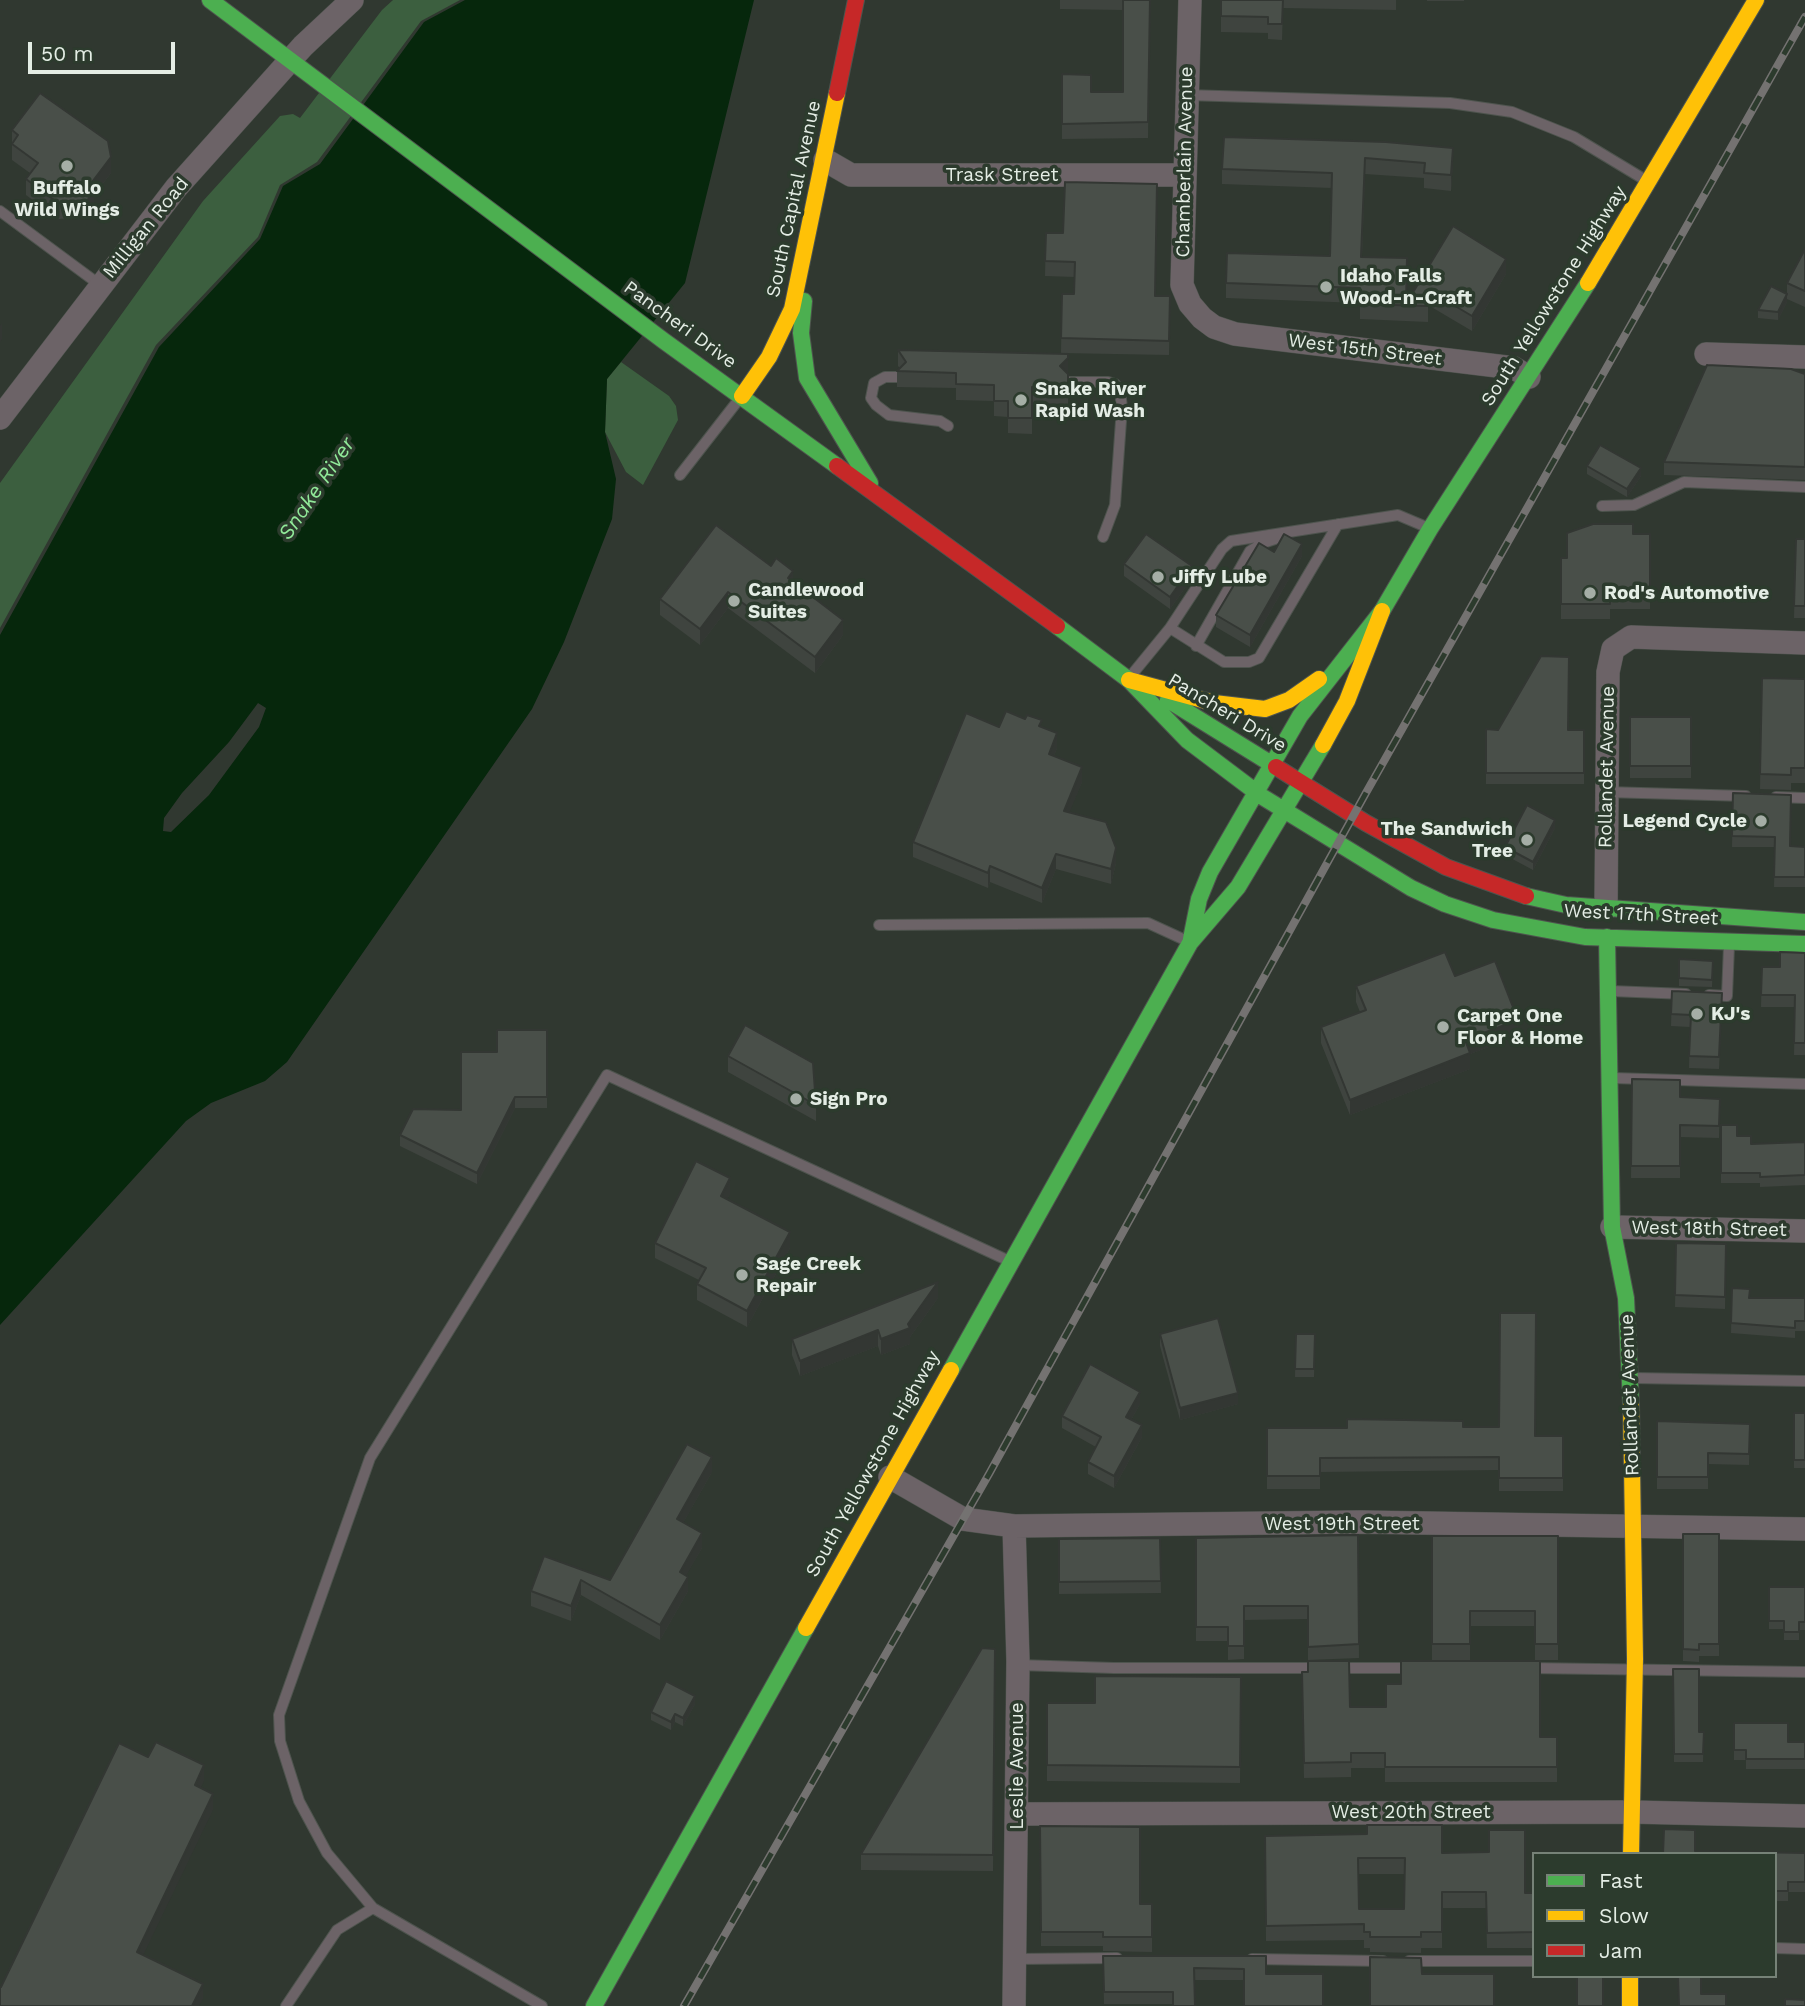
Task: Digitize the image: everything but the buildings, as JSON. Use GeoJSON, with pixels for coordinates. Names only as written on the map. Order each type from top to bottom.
{"type":"FeatureCollection","features":[{"type":"Feature","properties":{"kind":"main road","name":"Pancheri Drive"},"geometry":{"type":"LineString","coordinates":[[210,0],[298,53],[337,98],[664,341],[1129,680],[1203,719],[1301,782]]}},
{"type":"Feature","properties":{"kind":"main road","name":"South Capital Avenue"},"geometry":{"type":"LineString","coordinates":[[742,396],[786,326],[817,199],[856,0]]}},
{"type":"Feature","properties":{"kind":"main road","name":"South Yellowstone Highway"},"geometry":{"type":"LineString","coordinates":[[1191,943],[1199,898],[1210,872],[1256,792],[1316,692],[1340,667],[1382,611],[1430,529],[1650,183],[1756,0]]}},
{"type":"Feature","properties":{"kind":"main road"},"geometry":{"type":"LineString","coordinates":[[817,199],[802,322],[804,361],[818,401],[880,499]]}},
{"type":"Feature","properties":{"kind":"main road","name":"South Yellowstone Highway"},"geometry":{"type":"LineString","coordinates":[[594,2006],[1191,943],[1238,887],[1347,701],[1382,611]]}},
{"type":"Feature","properties":{"kind":"main road"},"geometry":{"type":"LineString","coordinates":[[1129,680],[1227,706],[1265,709],[1289,700],[1313,684],[1349,651],[1382,611]]}},
{"type":"Feature","properties":{"kind":"main road","name":"Pancheri Drive"},"geometry":{"type":"LineString","coordinates":[[1129,680],[1187,740],[1256,792]]}},
{"type":"Feature","properties":{"kind":"main road","name":"West 17th Street"},"geometry":{"type":"LineString","coordinates":[[1301,782],[1446,867],[1520,895],[1566,905],[1805,922]]}},
{"type":"Feature","properties":{"kind":"main road","name":"West 17th Street"},"geometry":{"type":"LineString","coordinates":[[1256,792],[1411,888],[1487,917],[1585,937],[1805,944]]}},
{"type":"Feature","properties":{"kind":"main road"},"geometry":{"type":"LineString","coordinates":[[1487,917],[1519,912],[1578,920],[1594,916],[1606,908]]}},
{"type":"Feature","properties":{"kind":"main road"},"geometry":{"type":"LineString","coordinates":[[1607,937],[1611,928],[1620,924],[1743,926],[1770,919]]}},
{"type":"Feature","properties":{"kind":"main road","name":"Rollandet Avenue"},"geometry":{"type":"LineString","coordinates":[[1607,937],[1612,1227],[1626,1297],[1634,1525],[1631,1852]]}},
{"type":"Feature","properties":{"kind":"main road"},"geometry":{"type":"LineString","coordinates":[[1630,1978],[1630,2006]]}},
{"type":"Feature","properties":{"kind":"street","name":"Milligan Road"},"geometry":{"type":"LineString","coordinates":[[0,418],[177,188],[298,53],[352,0]]}},
{"type":"Feature","properties":{"kind":"street","name":"Chamberlain Avenue"},"geometry":{"type":"LineString","coordinates":[[1190,0],[1183,174],[1182,285],[1190,304],[1202,318]]}},
{"type":"Feature","properties":{"kind":"street","name":"Trask Street"},"geometry":{"type":"LineString","coordinates":[[825,160],[851,174],[1183,174]]}},
{"type":"Feature","properties":{"kind":"street","name":"West 15th Street"},"geometry":{"type":"LineString","coordinates":[[1202,318],[1214,327],[1235,334],[1514,368],[1529,377]]}},
{"type":"Feature","properties":{"kind":"street"},"geometry":{"type":"LineString","coordinates":[[1706,354],[1805,357]]}},
{"type":"Feature","properties":{"kind":"street","name":"Rollandet Avenue"},"geometry":{"type":"LineString","coordinates":[[1606,908],[1608,672],[1613,649],[1631,637],[1805,643]]}},
{"type":"Feature","properties":{"kind":"street","name":"West 18th Street"},"geometry":{"type":"LineString","coordinates":[[1612,1227],[1805,1231]]}},
{"type":"Feature","properties":{"kind":"street","name":"West 19th Street"},"geometry":{"type":"LineString","coordinates":[[890,1477],[963,1519],[1014,1526],[1360,1522],[1805,1529]]}},
{"type":"Feature","properties":{"kind":"street","name":"Leslie Avenue"},"geometry":{"type":"LineString","coordinates":[[1014,1526],[1018,1665],[1014,2006]]}},
{"type":"Feature","properties":{"kind":"street","name":"West 20th Street"},"geometry":{"type":"LineString","coordinates":[[1017,1814],[1632,1812],[1805,1816]]}},
{"type":"Feature","properties":{"kind":"lane"},"geometry":{"type":"LineString","coordinates":[[1186,95],[1450,103],[1512,112],[1574,137],[1650,183]]}},
{"type":"Feature","properties":{"kind":"lane"},"geometry":{"type":"LineString","coordinates":[[0,211],[100,285]]}},
{"type":"Feature","properties":{"kind":"lane"},"geometry":{"type":"LineString","coordinates":[[898,377],[885,377],[874,383],[871,397],[876,405],[889,415],[940,421],[948,426]]}},
{"type":"Feature","properties":{"kind":"lane"},"geometry":{"type":"LineString","coordinates":[[1068,382],[1108,382],[1115,384],[1120,392],[1122,407],[1115,505],[1103,537]]}},
{"type":"Feature","properties":{"kind":"lane"},"geometry":{"type":"LineString","coordinates":[[680,475],[742,396]]}},
{"type":"Feature","properties":{"kind":"lane"},"geometry":{"type":"LineString","coordinates":[[1602,506],[1634,505],[1684,482],[1805,487]]}},
{"type":"Feature","properties":{"kind":"lane"},"geometry":{"type":"LineString","coordinates":[[1129,680],[1170,628],[1222,549],[1231,541],[1398,515],[1430,529]]}},
{"type":"Feature","properties":{"kind":"lane"},"geometry":{"type":"LineString","coordinates":[[1170,628],[1224,662],[1240,663],[1259,658],[1338,524]]}},
{"type":"Feature","properties":{"kind":"lane"},"geometry":{"type":"LineString","coordinates":[[1196,646],[1250,551],[1263,542],[1306,528]]}},
{"type":"Feature","properties":{"kind":"lane"},"geometry":{"type":"LineString","coordinates":[[1606,792],[1805,798]]}},
{"type":"Feature","properties":{"kind":"lane"},"geometry":{"type":"LineString","coordinates":[[879,925],[1147,923],[1191,943]]}},
{"type":"Feature","properties":{"kind":"lane"},"geometry":{"type":"LineString","coordinates":[[1608,991],[1727,996],[1729,942]]}},
{"type":"Feature","properties":{"kind":"lane"},"geometry":{"type":"LineString","coordinates":[[542,2006],[373,1908],[327,1853],[299,1801],[280,1741],[279,1715],[370,1458],[607,1074],[1011,1262]]}},
{"type":"Feature","properties":{"kind":"lane"},"geometry":{"type":"LineString","coordinates":[[1610,1078],[1805,1084]]}},
{"type":"Feature","properties":{"kind":"lane"},"geometry":{"type":"LineString","coordinates":[[1630,1378],[1805,1381]]}},
{"type":"Feature","properties":{"kind":"lane"},"geometry":{"type":"LineString","coordinates":[[1018,1665],[1114,1668],[1431,1668]]}},
{"type":"Feature","properties":{"kind":"lane"},"geometry":{"type":"LineString","coordinates":[[1515,1668],[1805,1672]]}},
{"type":"Feature","properties":{"kind":"lane"},"geometry":{"type":"LineString","coordinates":[[286,2006],[337,1930],[373,1908]]}},
{"type":"Feature","properties":{"kind":"lane"},"geometry":{"type":"LineString","coordinates":[[1777,1948],[1805,1949]]}},
{"type":"Feature","properties":{"kind":"lane"},"geometry":{"type":"LineString","coordinates":[[1015,1959],[1135,1958]]}},
{"type":"Feature","properties":{"kind":"lane"},"geometry":{"type":"LineString","coordinates":[[1243,1959],[1532,1961]]}},
{"type":"Feature","properties":{"kind":"shaded area"},"geometry":{"type":"Polygon","coordinates":[[[393,0],[460,0],[421,21],[317,162],[280,185],[258,237],[156,345],[0,628],[0,483],[203,201],[280,116],[293,114],[300,118],[382,10],[393,0]]]}},
{"type":"Feature","properties":{"kind":"shaded area"},"geometry":{"type":"Polygon","coordinates":[[[621,362],[669,396],[676,406],[678,420],[643,485],[626,472],[605,432],[607,379],[621,362]]]}},
{"type":"Feature","properties":{"kind":"water","name":"Snake River"},"geometry":{"type":"Polygon","coordinates":[[[465,0],[754,0],[685,283],[607,379],[605,432],[616,479],[612,519],[564,642],[532,709],[287,1062],[265,1081],[211,1103],[186,1121],[0,1325],[0,635],[159,347],[260,239],[283,186],[320,164],[424,22],[465,0]],[[258,703],[229,742],[182,793],[164,818],[163,831],[171,832],[209,795],[259,727],[266,708],[258,703]]]}},
{"type":"Feature","properties":{"kind":"railway"},"geometry":{"type":"LineString","coordinates":[[684,2006],[989,1474],[1367,791],[1805,17]]}},
{"type":"Feature","properties":{"kind":"traffic: fast"},"geometry":{"type":"LineString","coordinates":[[210,0],[664,341],[837,466]]}},
{"type":"Feature","properties":{"kind":"traffic: fast"},"geometry":{"type":"LineString","coordinates":[[1191,939],[1199,899],[1210,872],[1300,716],[1382,611],[1430,529],[1588,283]]}},
{"type":"Feature","properties":{"kind":"traffic: fast"},"geometry":{"type":"LineString","coordinates":[[804,301],[801,333],[807,378],[870,483]]}},
{"type":"Feature","properties":{"kind":"traffic: fast"},"geometry":{"type":"LineString","coordinates":[[1057,626],[1129,680],[1187,740],[1256,792]]}},
{"type":"Feature","properties":{"kind":"traffic: fast"},"geometry":{"type":"LineString","coordinates":[[1168,700],[1273,765]]}},
{"type":"Feature","properties":{"kind":"traffic: fast"},"geometry":{"type":"LineString","coordinates":[[951,1370],[1190,943],[1238,887],[1323,745]]}},
{"type":"Feature","properties":{"kind":"traffic: fast"},"geometry":{"type":"LineString","coordinates":[[1261,796],[1411,888],[1445,904],[1493,920],[1585,937],[1805,944]]}},
{"type":"Feature","properties":{"kind":"traffic: fast"},"geometry":{"type":"LineString","coordinates":[[1526,896],[1566,905],[1805,922]]}},
{"type":"Feature","properties":{"kind":"traffic: fast"},"geometry":{"type":"LineString","coordinates":[[1607,937],[1612,1227],[1626,1298],[1631,1404]]}},
{"type":"Feature","properties":{"kind":"traffic: fast"},"geometry":{"type":"LineString","coordinates":[[594,2006],[806,1628]]}},
{"type":"Feature","properties":{"kind":"traffic: slow"},"geometry":{"type":"LineString","coordinates":[[1588,283],[1756,0]]}},
{"type":"Feature","properties":{"kind":"traffic: slow"},"geometry":{"type":"LineString","coordinates":[[742,396],[769,357],[792,309],[837,93]]}},
{"type":"Feature","properties":{"kind":"traffic: slow"},"geometry":{"type":"LineString","coordinates":[[1323,745],[1347,701],[1382,611]]}},
{"type":"Feature","properties":{"kind":"traffic: slow"},"geometry":{"type":"LineString","coordinates":[[1129,680],[1214,703],[1265,709],[1289,700],[1319,679]]}},
{"type":"Feature","properties":{"kind":"traffic: slow"},"geometry":{"type":"LineString","coordinates":[[806,1628],[951,1370]]}},
{"type":"Feature","properties":{"kind":"traffic: slow"},"geometry":{"type":"LineString","coordinates":[[1631,1404],[1635,1659],[1631,1852]]}},
{"type":"Feature","properties":{"kind":"traffic: slow"},"geometry":{"type":"LineString","coordinates":[[1630,1978],[1630,2006]]}},
{"type":"Feature","properties":{"kind":"traffic: jam"},"geometry":{"type":"LineString","coordinates":[[837,93],[856,0]]}},
{"type":"Feature","properties":{"kind":"traffic: jam"},"geometry":{"type":"LineString","coordinates":[[837,466],[1057,626]]}},
{"type":"Feature","properties":{"kind":"traffic: jam"},"geometry":{"type":"LineString","coordinates":[[1276,767],[1366,823],[1446,867],[1526,896]]}},
{"type":"Feature","properties":{"kind":"place","name":"Buffalo Wild Wings"},"geometry":{"type":"Point","coordinates":[67,166]}},
{"type":"Feature","properties":{"kind":"place","name":"Idaho Falls Wood-n-Craft"},"geometry":{"type":"Point","coordinates":[1326,287]}},
{"type":"Feature","properties":{"kind":"place","name":"Snake River Rapid Wash"},"geometry":{"type":"Point","coordinates":[1021,400]}},
{"type":"Feature","properties":{"kind":"place","name":"Jiffy Lube"},"geometry":{"type":"Point","coordinates":[1158,577]}},
{"type":"Feature","properties":{"kind":"place","name":"Rod's Automotive"},"geometry":{"type":"Point","coordinates":[1590,593]}},
{"type":"Feature","properties":{"kind":"place","name":"Candlewood Suites"},"geometry":{"type":"Point","coordinates":[734,601]}},
{"type":"Feature","properties":{"kind":"place","name":"Legend Cycle"},"geometry":{"type":"Point","coordinates":[1761,821]}},
{"type":"Feature","properties":{"kind":"place","name":"The Sandwich Tree"},"geometry":{"type":"Point","coordinates":[1527,840]}},
{"type":"Feature","properties":{"kind":"place","name":"KJ's"},"geometry":{"type":"Point","coordinates":[1697,1014]}},
{"type":"Feature","properties":{"kind":"place","name":"Carpet One Floor & Home"},"geometry":{"type":"Point","coordinates":[1443,1027]}},
{"type":"Feature","properties":{"kind":"place","name":"Sign Pro"},"geometry":{"type":"Point","coordinates":[796,1099]}},
{"type":"Feature","properties":{"kind":"place","name":"Sage Creek Repair"},"geometry":{"type":"Point","coordinates":[742,1275]}}]}
